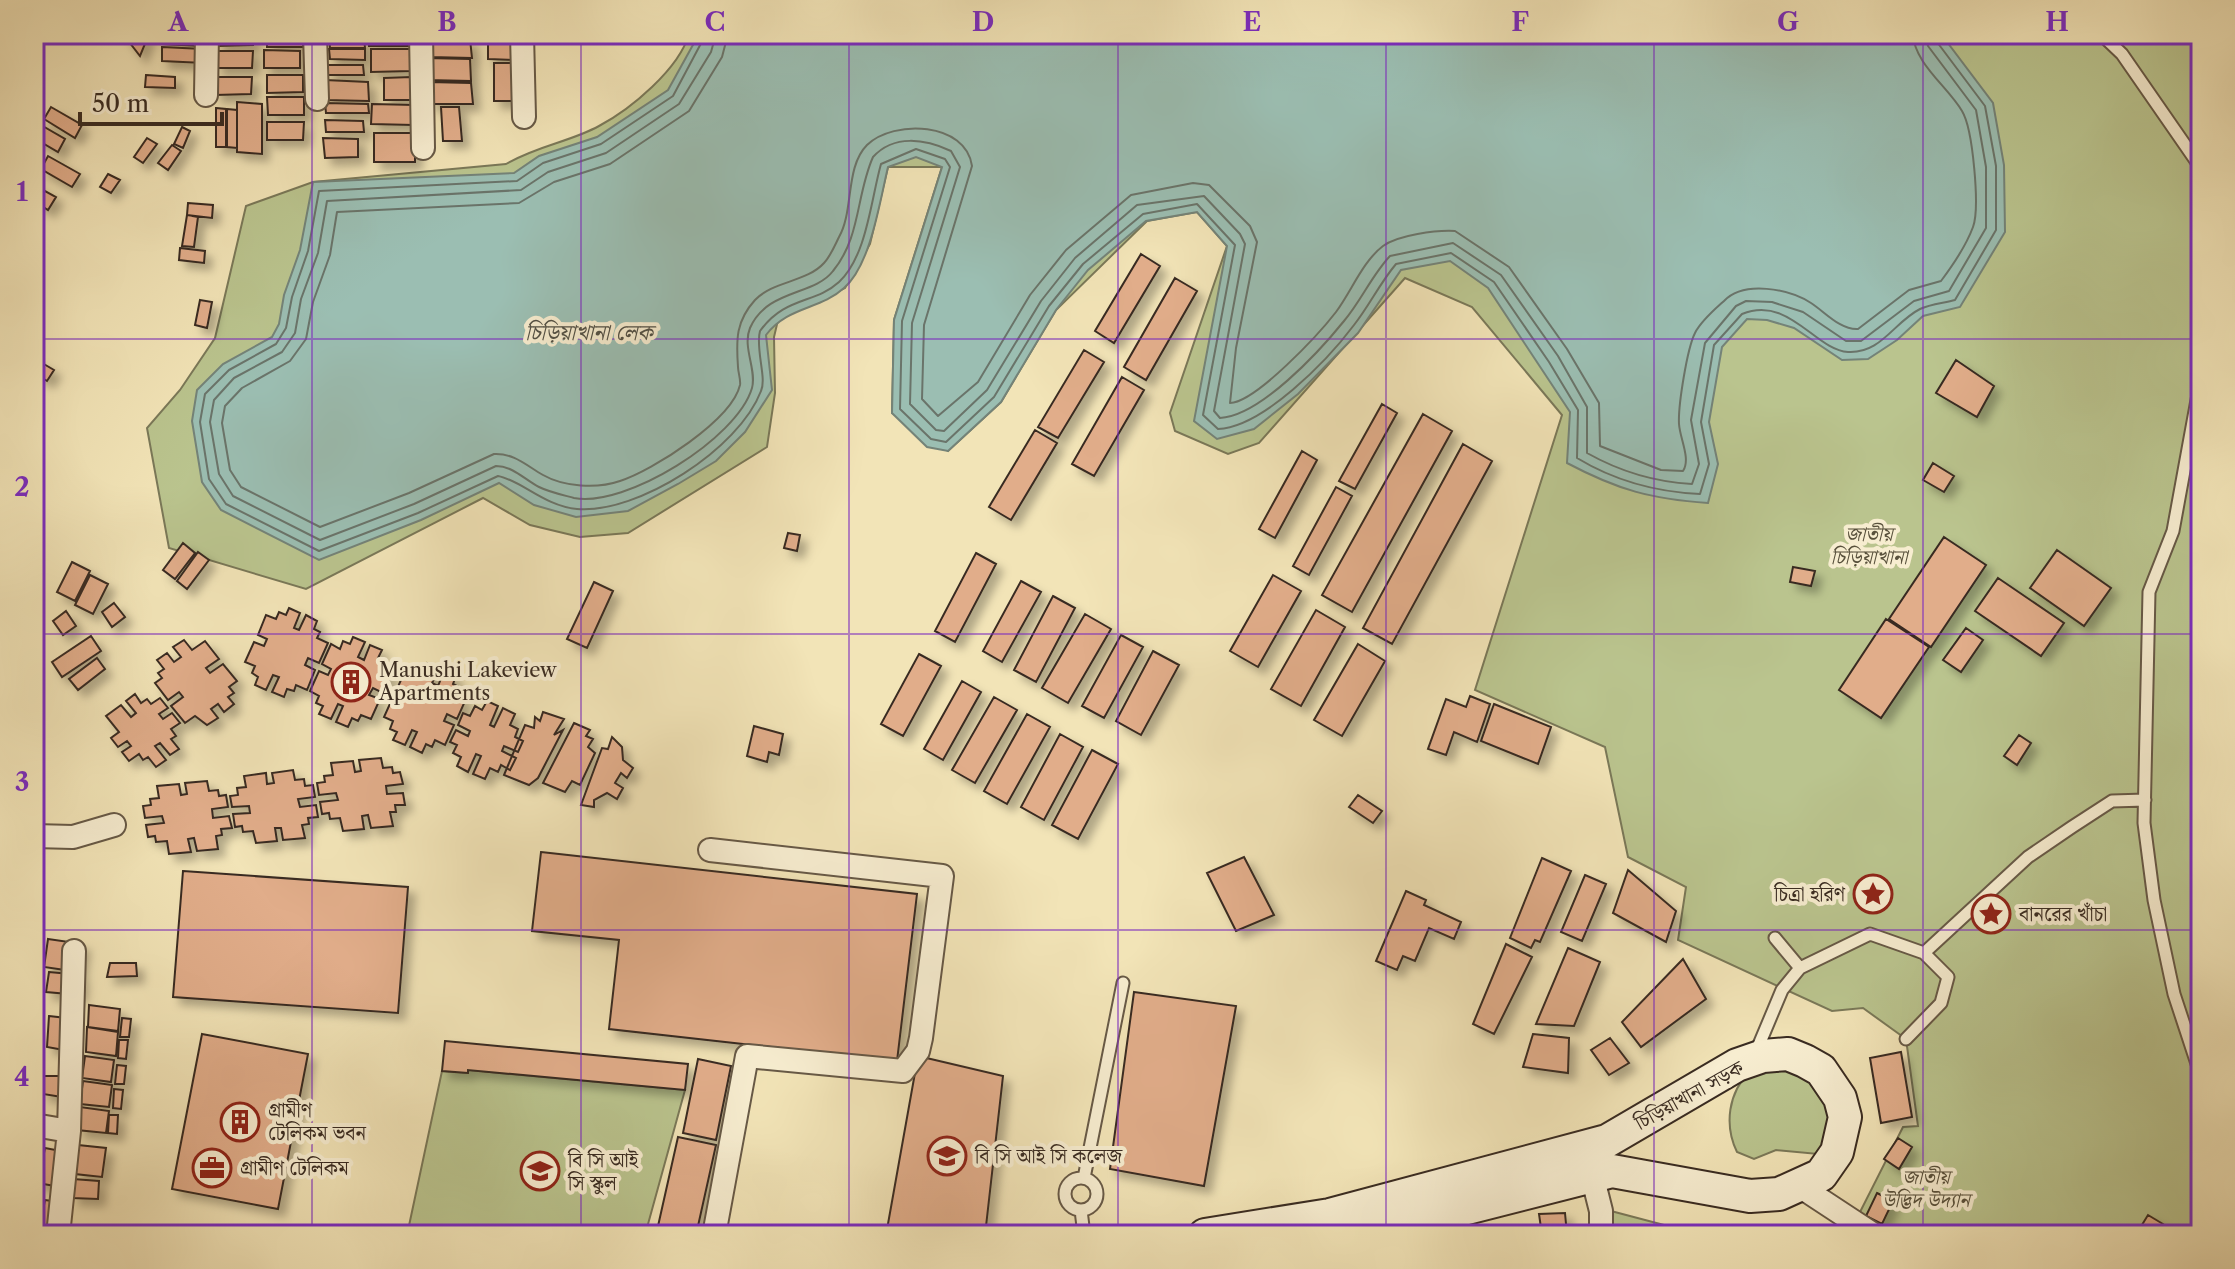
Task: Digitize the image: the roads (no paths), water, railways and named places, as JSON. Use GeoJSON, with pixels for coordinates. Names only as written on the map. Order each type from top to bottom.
{"type":"FeatureCollection","features":[{"type":"Feature","properties":{"kind":"main road","name":"চিড়িয়াখানা সড়ক"},"geometry":{"type":"LineString","coordinates":[[1205,1235],[1330,1215],[1604,1162],[1750,1196],[1779,1194],[1801,1187],[1821,1175],[1837,1152],[1845,1117],[1840,1098],[1821,1070],[1805,1061],[1788,1054],[1753,1060],[1737,1065],[1604,1162],[1364,1235]]}},
{"type":"Feature","properties":{"kind":"street"},"geometry":{"type":"LineString","coordinates":[[206,95],[207,34]]}},
{"type":"Feature","properties":{"kind":"street"},"geometry":{"type":"LineString","coordinates":[[315,34],[317,99]]}},
{"type":"Feature","properties":{"kind":"street"},"geometry":{"type":"LineString","coordinates":[[421,34],[423,148]]}},
{"type":"Feature","properties":{"kind":"street"},"geometry":{"type":"LineString","coordinates":[[522,34],[524,117]]}},
{"type":"Feature","properties":{"kind":"street"},"geometry":{"type":"LineString","coordinates":[[34,836],[73,837],[114,825]]}},
{"type":"Feature","properties":{"kind":"street"},"geometry":{"type":"LineString","coordinates":[[710,850],[942,876],[921,1038],[911,1063],[903,1071],[747,1056],[714,1235]]}},
{"type":"Feature","properties":{"kind":"street"},"geometry":{"type":"LineString","coordinates":[[58,1235],[69,1131],[74,951]]}},
{"type":"Feature","properties":{"kind":"street"},"geometry":{"type":"LineString","coordinates":[[34,1125],[69,1131]]}},
{"type":"Feature","properties":{"kind":"street"},"geometry":{"type":"LineString","coordinates":[[1601,1235],[1604,1162]]}},
{"type":"Feature","properties":{"kind":"street"},"geometry":{"type":"LineString","coordinates":[[1801,1187],[1874,1235]]}},
{"type":"Feature","properties":{"kind":"lane"},"geometry":{"type":"LineString","coordinates":[[2101,34],[2122,54],[2201,168]]}},
{"type":"Feature","properties":{"kind":"lane"},"geometry":{"type":"LineString","coordinates":[[2201,378],[2173,531],[2149,592],[2144,823],[2154,900],[2174,994],[2201,1076]]}},
{"type":"Feature","properties":{"kind":"lane"},"geometry":{"type":"LineString","coordinates":[[1924,953],[2028,857],[2061,834],[2112,801],[2145,800]]}},
{"type":"Feature","properties":{"kind":"lane"},"geometry":{"type":"LineString","coordinates":[[1753,1060],[1782,990],[1800,968],[1870,934],[1924,953],[1948,977],[1941,1003],[1906,1039]]}},
{"type":"Feature","properties":{"kind":"lane"},"geometry":{"type":"LineString","coordinates":[[1775,938],[1800,968]]}},
{"type":"Feature","properties":{"kind":"lane"},"geometry":{"type":"LineString","coordinates":[[1084,1178],[1123,983]]}},
{"type":"Feature","properties":{"kind":"lane"},"geometry":{"type":"LineString","coordinates":[[1084,1178],[1094,1184],[1097,1193],[1091,1207],[1081,1210],[1071,1207],[1065,1194],[1074,1180],[1084,1178]]}},
{"type":"Feature","properties":{"kind":"lane"},"geometry":{"type":"LineString","coordinates":[[1081,1210],[1084,1235]]}},
{"type":"Feature","properties":{"kind":"water","name":"চিড়িয়াখানা লেক"},"geometry":{"type":"Polygon","coordinates":[[[699,34],[1630,34],[1637,37],[1641,34],[1941,34],[1993,103],[2004,165],[2005,232],[1960,307],[1923,316],[1897,340],[1868,359],[1842,360],[1794,328],[1767,320],[1747,319],[1722,347],[1709,422],[1718,464],[1708,503],[1635,492],[1567,463],[1570,412],[1488,288],[1450,261],[1401,270],[1358,333],[1298,394],[1254,429],[1217,439],[1194,421],[1227,246],[1197,212],[1146,221],[1088,270],[1056,310],[1001,402],[948,451],[927,447],[892,413],[894,320],[942,167],[916,157],[888,167],[868,248],[853,278],[835,295],[794,313],[766,335],[772,390],[745,432],[716,461],[628,511],[576,517],[534,505],[499,483],[421,520],[319,560],[221,510],[202,482],[192,421],[197,390],[223,364],[272,337],[279,324],[284,295],[300,250],[313,182],[514,173],[539,156],[597,137],[668,90],[699,34]]]}},
{"type":"Feature","properties":{"kind":"place","name":"Manushi Lakeview Apartments"},"geometry":{"type":"Point","coordinates":[351,682]}},
{"type":"Feature","properties":{"kind":"place","name":"চিত্রা হরিণ"},"geometry":{"type":"Point","coordinates":[1873,894]}},
{"type":"Feature","properties":{"kind":"place","name":"বানরের খাঁচা"},"geometry":{"type":"Point","coordinates":[1991,914]}},
{"type":"Feature","properties":{"kind":"place","name":"গ্রামীণ টেলিকম ভবন"},"geometry":{"type":"Point","coordinates":[240,1122]}},
{"type":"Feature","properties":{"kind":"place","name":"বি সি আই সি কলেজ"},"geometry":{"type":"Point","coordinates":[947,1156]}},
{"type":"Feature","properties":{"kind":"place","name":"গ্রামীণ টেলিকম"},"geometry":{"type":"Point","coordinates":[212,1168]}},
{"type":"Feature","properties":{"kind":"place","name":"বি সি আই সি স্কুল"},"geometry":{"type":"Point","coordinates":[540,1171]}},
{"type":"Feature","properties":{"kind":"park label","name":"জাতীয় চিড়িয়াখানা"},"geometry":{"type":"Point","coordinates":[1869,546]}},
{"type":"Feature","properties":{"kind":"park label","name":"জাতীয় উদ্ভিদ উদ্যান"},"geometry":{"type":"Point","coordinates":[1926,1188]}}]}
